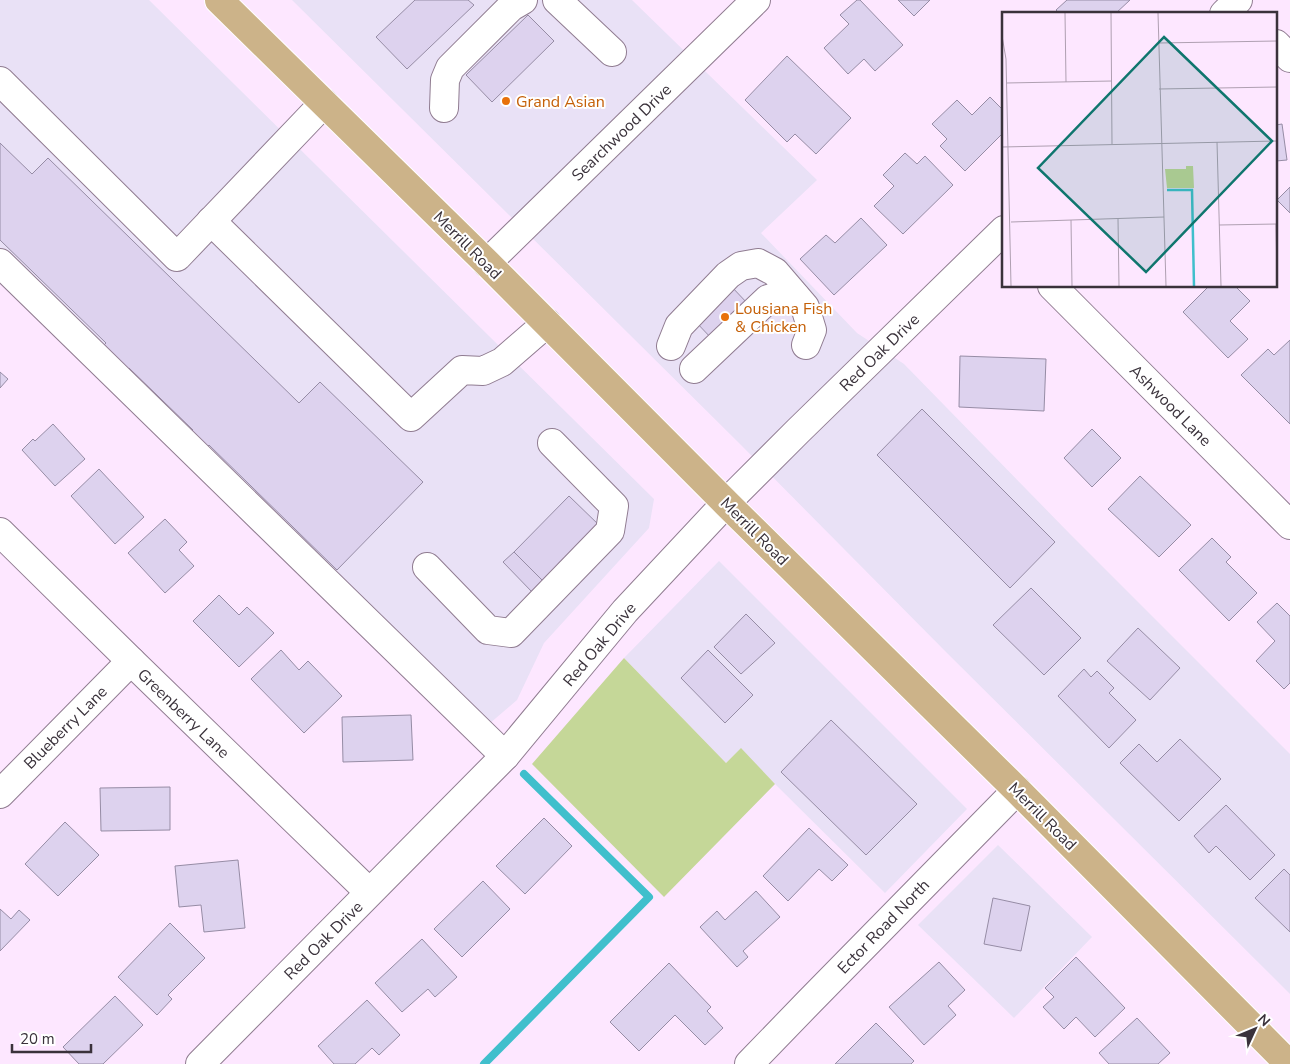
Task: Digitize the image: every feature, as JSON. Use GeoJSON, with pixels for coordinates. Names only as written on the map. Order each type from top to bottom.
{"type":"FeatureCollection","features":[{"type":"Feature","properties":{"kind":"main road","name":"Merrill Road"},"geometry":{"type":"LineString","coordinates":[[219,0],[1017,790],[1289,1064]]}},
{"type":"Feature","properties":{"kind":"street"},"geometry":{"type":"LineString","coordinates":[[444,108],[445,80],[450,68],[511,7],[524,0]]}},
{"type":"Feature","properties":{"kind":"street"},"geometry":{"type":"LineString","coordinates":[[557,0],[612,52]]}},
{"type":"Feature","properties":{"kind":"street","name":"Searchwood Drive"},"geometry":{"type":"LineString","coordinates":[[487,264],[756,0]]}},
{"type":"Feature","properties":{"kind":"street"},"geometry":{"type":"LineString","coordinates":[[1278,46],[1290,58]]}},
{"type":"Feature","properties":{"kind":"street"},"geometry":{"type":"LineString","coordinates":[[0,81],[177,256],[324,103]]}},
{"type":"Feature","properties":{"kind":"street"},"geometry":{"type":"LineString","coordinates":[[211,221],[411,417],[462,370],[483,371],[502,362],[546,323]]}},
{"type":"Feature","properties":{"kind":"street","name":"Red Oak Drive"},"geometry":{"type":"LineString","coordinates":[[200,1064],[505,756],[625,611],[726,503],[1002,235]]}},
{"type":"Feature","properties":{"kind":"street"},"geometry":{"type":"LineString","coordinates":[[0,263],[505,756]]}},
{"type":"Feature","properties":{"kind":"street"},"geometry":{"type":"LineString","coordinates":[[671,346],[679,326],[728,275],[741,266],[758,263],[775,272],[805,307],[812,330],[806,345]]}},
{"type":"Feature","properties":{"kind":"street","name":"Ashwood Lane"},"geometry":{"type":"LineString","coordinates":[[1054,288],[1290,524]]}},
{"type":"Feature","properties":{"kind":"street"},"geometry":{"type":"LineString","coordinates":[[694,369],[768,299],[779,296],[796,297]]}},
{"type":"Feature","properties":{"kind":"street"},"geometry":{"type":"LineString","coordinates":[[427,566],[488,630],[511,633],[610,531],[614,506],[552,443]]}},
{"type":"Feature","properties":{"kind":"street","name":"Greenberry Lane"},"geometry":{"type":"LineString","coordinates":[[0,532],[369,892]]}},
{"type":"Feature","properties":{"kind":"street","name":"Blueberry Lane"},"geometry":{"type":"LineString","coordinates":[[0,794],[131,661]]}},
{"type":"Feature","properties":{"kind":"street","name":"Ector Road North"},"geometry":{"type":"LineString","coordinates":[[750,1064],[1017,790]]}},
{"type":"Feature","properties":{"kind":"shaded area"},"geometry":{"type":"Polygon","coordinates":[[[0,0],[149,0],[654,499],[649,528],[544,643],[517,700],[489,724],[125,372],[0,248],[0,0]]]}},
{"type":"Feature","properties":{"kind":"shaded area"},"geometry":{"type":"Polygon","coordinates":[[[292,0],[632,0],[817,180],[761,233],[857,333],[904,364],[1070,534],[1290,754],[1290,994],[741,445],[292,0]]]}},
{"type":"Feature","properties":{"kind":"shaded area"},"geometry":{"type":"Polygon","coordinates":[[[719,561],[967,809],[885,893],[741,749],[726,763],[624,658],[719,561]]]}},
{"type":"Feature","properties":{"kind":"shaded area"},"geometry":{"type":"Polygon","coordinates":[[[998,845],[1092,937],[1014,1018],[918,925],[998,845]]]}},
{"type":"Feature","properties":{"kind":"green space"},"geometry":{"type":"Polygon","coordinates":[[[624,658],[726,763],[741,748],[775,784],[664,897],[532,764],[624,658]]]}},
{"type":"Feature","properties":{"kind":"building"},"geometry":{"type":"Polygon","coordinates":[[[415,0],[468,0],[474,5],[407,69],[376,37],[415,0]]]}},
{"type":"Feature","properties":{"kind":"building"},"geometry":{"type":"Polygon","coordinates":[[[857,0],[860,0],[903,45],[875,71],[864,59],[848,74],[824,48],[849,24],[840,15],[857,0]]]}},
{"type":"Feature","properties":{"kind":"building"},"geometry":{"type":"Polygon","coordinates":[[[898,0],[930,0],[914,16],[898,0]]]}},
{"type":"Feature","properties":{"kind":"building"},"geometry":{"type":"Polygon","coordinates":[[[1067,0],[1130,0],[1117,12],[1058,12],[1056,10],[1067,0]]]}},
{"type":"Feature","properties":{"kind":"building"},"geometry":{"type":"Polygon","coordinates":[[[528,15],[554,41],[492,102],[466,75],[528,15]]]}},
{"type":"Feature","properties":{"kind":"building"},"geometry":{"type":"Polygon","coordinates":[[[787,56],[851,118],[816,154],[795,134],[787,142],[745,100],[787,56]]]}},
{"type":"Feature","properties":{"kind":"building"},"geometry":{"type":"Polygon","coordinates":[[[990,97],[1002,109],[1002,134],[965,171],[940,146],[947,139],[932,124],[957,100],[972,115],[990,97]]]}},
{"type":"Feature","properties":{"kind":"building"},"geometry":{"type":"Polygon","coordinates":[[[1282,124],[1287,160],[1278,161],[1278,125],[1282,124]]]}},
{"type":"Feature","properties":{"kind":"building"},"geometry":{"type":"Polygon","coordinates":[[[0,143],[32,174],[48,158],[299,403],[320,382],[423,482],[337,570],[209,445],[205,450],[189,434],[193,430],[129,368],[125,372],[101,348],[106,343],[0,240],[0,143]]]}},
{"type":"Feature","properties":{"kind":"building"},"geometry":{"type":"Polygon","coordinates":[[[905,153],[917,164],[925,156],[953,185],[903,234],[874,206],[894,186],[883,175],[905,153]]]}},
{"type":"Feature","properties":{"kind":"building"},"geometry":{"type":"Polygon","coordinates":[[[1290,187],[1290,213],[1278,201],[1290,187]]]}},
{"type":"Feature","properties":{"kind":"building"},"geometry":{"type":"Polygon","coordinates":[[[861,218],[887,245],[834,295],[800,259],[826,235],[835,243],[861,218]]]}},
{"type":"Feature","properties":{"kind":"building"},"geometry":{"type":"Polygon","coordinates":[[[730,285],[749,305],[713,340],[694,320],[730,285]]]}},
{"type":"Feature","properties":{"kind":"building"},"geometry":{"type":"Polygon","coordinates":[[[1207,288],[1237,288],[1250,301],[1230,321],[1248,339],[1228,358],[1183,312],[1207,288]]]}},
{"type":"Feature","properties":{"kind":"building"},"geometry":{"type":"Polygon","coordinates":[[[1290,340],[1290,424],[1241,375],[1268,349],[1274,355],[1290,340]]]}},
{"type":"Feature","properties":{"kind":"building"},"geometry":{"type":"Polygon","coordinates":[[[960,356],[1046,359],[1044,411],[959,407],[960,356]]]}},
{"type":"Feature","properties":{"kind":"building"},"geometry":{"type":"Polygon","coordinates":[[[0,372],[8,379],[0,388],[0,372]]]}},
{"type":"Feature","properties":{"kind":"building"},"geometry":{"type":"Polygon","coordinates":[[[922,409],[1055,542],[1010,588],[877,455],[922,409]]]}},
{"type":"Feature","properties":{"kind":"building"},"geometry":{"type":"Polygon","coordinates":[[[53,424],[85,459],[55,486],[22,450],[53,424]]]}},
{"type":"Feature","properties":{"kind":"building"},"geometry":{"type":"Polygon","coordinates":[[[1092,429],[1121,458],[1092,487],[1064,458],[1092,429]]]}},
{"type":"Feature","properties":{"kind":"building"},"geometry":{"type":"Polygon","coordinates":[[[99,469],[144,517],[115,544],[71,496],[99,469]]]}},
{"type":"Feature","properties":{"kind":"building"},"geometry":{"type":"Polygon","coordinates":[[[1140,476],[1191,525],[1159,557],[1108,509],[1140,476]]]}},
{"type":"Feature","properties":{"kind":"building"},"geometry":{"type":"Polygon","coordinates":[[[569,496],[600,526],[544,582],[514,552],[569,496]]]}},
{"type":"Feature","properties":{"kind":"building"},"geometry":{"type":"Polygon","coordinates":[[[165,519],[187,542],[179,550],[194,566],[165,593],[128,553],[165,519]]]}},
{"type":"Feature","properties":{"kind":"building"},"geometry":{"type":"Polygon","coordinates":[[[1212,538],[1231,557],[1226,562],[1257,593],[1229,621],[1179,570],[1212,538]]]}},
{"type":"Feature","properties":{"kind":"building"},"geometry":{"type":"Polygon","coordinates":[[[514,552],[544,582],[533,593],[503,562],[514,552]]]}},
{"type":"Feature","properties":{"kind":"building"},"geometry":{"type":"Polygon","coordinates":[[[1031,588],[1081,638],[1044,675],[993,625],[1031,588]]]}},
{"type":"Feature","properties":{"kind":"building"},"geometry":{"type":"Polygon","coordinates":[[[219,595],[239,615],[247,607],[274,633],[239,667],[193,621],[219,595]]]}},
{"type":"Feature","properties":{"kind":"building"},"geometry":{"type":"Polygon","coordinates":[[[1277,603],[1290,616],[1290,683],[1284,689],[1256,661],[1275,641],[1257,622],[1277,603]]]}},
{"type":"Feature","properties":{"kind":"building"},"geometry":{"type":"Polygon","coordinates":[[[746,614],[775,643],[741,674],[714,647],[746,614]]]}},
{"type":"Feature","properties":{"kind":"building"},"geometry":{"type":"Polygon","coordinates":[[[1138,628],[1180,668],[1150,700],[1107,661],[1138,628]]]}},
{"type":"Feature","properties":{"kind":"building"},"geometry":{"type":"Polygon","coordinates":[[[281,650],[299,670],[308,661],[342,696],[304,733],[251,679],[281,650]]]}},
{"type":"Feature","properties":{"kind":"building"},"geometry":{"type":"Polygon","coordinates":[[[708,650],[753,695],[725,723],[681,678],[708,650]]]}},
{"type":"Feature","properties":{"kind":"building"},"geometry":{"type":"Polygon","coordinates":[[[1084,669],[1091,677],[1097,671],[1114,688],[1109,693],[1136,720],[1109,748],[1058,696],[1084,669]]]}},
{"type":"Feature","properties":{"kind":"building"},"geometry":{"type":"Polygon","coordinates":[[[411,715],[413,760],[343,762],[342,717],[411,715]]]}},
{"type":"Feature","properties":{"kind":"building"},"geometry":{"type":"Polygon","coordinates":[[[831,720],[917,804],[866,855],[781,772],[831,720]]]}},
{"type":"Feature","properties":{"kind":"building"},"geometry":{"type":"Polygon","coordinates":[[[1180,739],[1221,779],[1179,821],[1120,763],[1139,744],[1157,762],[1180,739]]]}},
{"type":"Feature","properties":{"kind":"building"},"geometry":{"type":"Polygon","coordinates":[[[170,787],[170,830],[101,831],[100,788],[170,787]]]}},
{"type":"Feature","properties":{"kind":"building"},"geometry":{"type":"Polygon","coordinates":[[[1226,805],[1275,855],[1250,880],[1216,846],[1209,853],[1194,836],[1226,805]]]}},
{"type":"Feature","properties":{"kind":"building"},"geometry":{"type":"Polygon","coordinates":[[[544,818],[572,846],[525,894],[496,866],[544,818]]]}},
{"type":"Feature","properties":{"kind":"building"},"geometry":{"type":"Polygon","coordinates":[[[65,822],[99,855],[58,896],[25,864],[65,822]]]}},
{"type":"Feature","properties":{"kind":"building"},"geometry":{"type":"Polygon","coordinates":[[[809,828],[848,865],[832,881],[819,869],[788,901],[763,876],[809,828]]]}},
{"type":"Feature","properties":{"kind":"building"},"geometry":{"type":"Polygon","coordinates":[[[238,860],[245,928],[204,932],[201,905],[179,907],[175,866],[238,860]]]}},
{"type":"Feature","properties":{"kind":"building"},"geometry":{"type":"Polygon","coordinates":[[[1284,869],[1290,875],[1290,932],[1255,898],[1284,869]]]}},
{"type":"Feature","properties":{"kind":"building"},"geometry":{"type":"Polygon","coordinates":[[[483,881],[510,909],[462,957],[434,929],[483,881]]]}},
{"type":"Feature","properties":{"kind":"building"},"geometry":{"type":"Polygon","coordinates":[[[756,891],[780,917],[743,951],[748,957],[737,967],[700,927],[717,911],[725,920],[756,891]]]}},
{"type":"Feature","properties":{"kind":"building"},"geometry":{"type":"Polygon","coordinates":[[[993,898],[1030,906],[1021,951],[984,944],[993,898]]]}},
{"type":"Feature","properties":{"kind":"building"},"geometry":{"type":"Polygon","coordinates":[[[0,909],[11,919],[19,910],[30,920],[0,951],[0,909]]]}},
{"type":"Feature","properties":{"kind":"building"},"geometry":{"type":"Polygon","coordinates":[[[170,923],[205,958],[168,995],[172,999],[157,1015],[118,977],[170,923]]]}},
{"type":"Feature","properties":{"kind":"building"},"geometry":{"type":"Polygon","coordinates":[[[422,939],[457,977],[435,997],[428,989],[402,1012],[375,983],[422,939]]]}},
{"type":"Feature","properties":{"kind":"building"},"geometry":{"type":"Polygon","coordinates":[[[1076,957],[1125,1008],[1095,1037],[1076,1017],[1064,1029],[1043,1007],[1054,997],[1045,988],[1076,957]]]}},
{"type":"Feature","properties":{"kind":"building"},"geometry":{"type":"Polygon","coordinates":[[[939,962],[965,990],[948,1006],[956,1015],[924,1045],[889,1007],[939,962]]]}},
{"type":"Feature","properties":{"kind":"building"},"geometry":{"type":"Polygon","coordinates":[[[669,963],[711,1007],[707,1011],[723,1028],[705,1045],[675,1015],[639,1051],[610,1022],[669,963]]]}},
{"type":"Feature","properties":{"kind":"building"},"geometry":{"type":"Polygon","coordinates":[[[115,996],[143,1025],[103,1064],[79,1064],[63,1047],[115,996]]]}},
{"type":"Feature","properties":{"kind":"building"},"geometry":{"type":"Polygon","coordinates":[[[367,1000],[400,1035],[379,1055],[372,1048],[355,1064],[334,1064],[318,1046],[367,1000]]]}},
{"type":"Feature","properties":{"kind":"building"},"geometry":{"type":"Polygon","coordinates":[[[1137,1018],[1170,1053],[1158,1064],[1109,1064],[1099,1053],[1137,1018]]]}},
{"type":"Feature","properties":{"kind":"building"},"geometry":{"type":"Polygon","coordinates":[[[876,1023],[914,1061],[911,1064],[835,1064],[876,1023]]]}},
{"type":"Feature","properties":{"kind":"waterway"},"geometry":{"type":"LineString","coordinates":[[484,1064],[649,897],[524,774]]}},
{"type":"Feature","properties":{"kind":"place","name":"Grand Asian"},"geometry":{"type":"Point","coordinates":[506,101]}},
{"type":"Feature","properties":{"kind":"place","name":"Lousiana Fish & Chicken"},"geometry":{"type":"Point","coordinates":[725,317]}}]}
